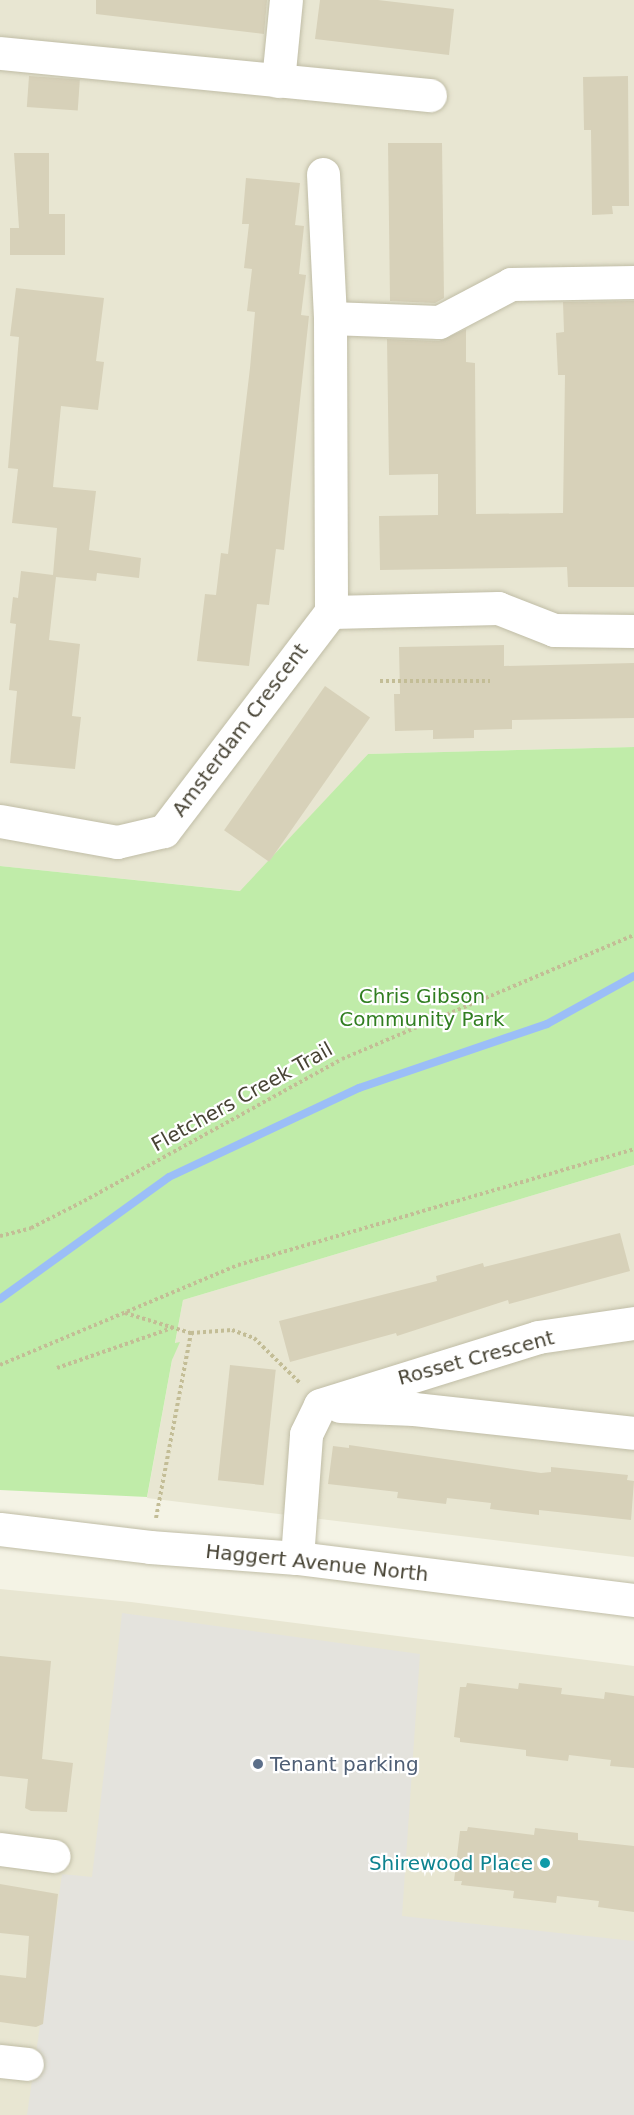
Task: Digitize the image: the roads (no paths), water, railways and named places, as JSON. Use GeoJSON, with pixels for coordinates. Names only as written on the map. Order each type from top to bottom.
{"type":"FeatureCollection","features":[{"type":"Feature","properties":{"kind":"street"},"geometry":{"type":"LineString","coordinates":[[278,81],[286,0]]}},
{"type":"Feature","properties":{"kind":"street"},"geometry":{"type":"LineString","coordinates":[[0,52],[278,81],[430,94]]}},
{"type":"Feature","properties":{"kind":"street"},"geometry":{"type":"LineString","coordinates":[[323,174],[330,318],[331,612],[498,608],[554,630],[634,631]]}},
{"type":"Feature","properties":{"kind":"street"},"geometry":{"type":"LineString","coordinates":[[330,318],[439,322],[511,284],[634,282]]}},
{"type":"Feature","properties":{"kind":"street","name":"Amsterdam Crescent"},"geometry":{"type":"LineString","coordinates":[[0,821],[117,842],[164,831],[331,612]]}},
{"type":"Feature","properties":{"kind":"street","name":"Rosset Crescent"},"geometry":{"type":"LineString","coordinates":[[320,1405],[538,1337],[634,1323]]}},
{"type":"Feature","properties":{"kind":"street"},"geometry":{"type":"LineString","coordinates":[[297,1558],[306,1434],[320,1405]]}},
{"type":"Feature","properties":{"kind":"street","name":"Rosset Crescent"},"geometry":{"type":"LineString","coordinates":[[320,1405],[414,1409],[634,1432]]}},
{"type":"Feature","properties":{"kind":"street","name":"Haggert Avenue North"},"geometry":{"type":"LineString","coordinates":[[0,1529],[150,1547],[297,1558],[634,1600]]}},
{"type":"Feature","properties":{"kind":"street"},"geometry":{"type":"LineString","coordinates":[[0,1849],[54,1856]]}},
{"type":"Feature","properties":{"kind":"waterway"},"geometry":{"type":"LineString","coordinates":[[0,1299],[169,1177],[359,1088],[547,1024],[634,976]]}},
{"type":"Feature","properties":{"kind":"place","name":"Tenant parking"},"geometry":{"type":"Point","coordinates":[258,1764]}},
{"type":"Feature","properties":{"kind":"place","name":"Shirewood Place"},"geometry":{"type":"Point","coordinates":[545,1863]}},
{"type":"Feature","properties":{"kind":"park label","name":"Chris Gibson Community Park"},"geometry":{"type":"Point","coordinates":[422,1008]}}]}
